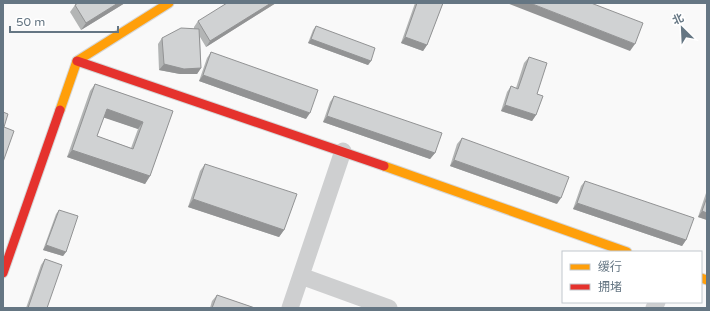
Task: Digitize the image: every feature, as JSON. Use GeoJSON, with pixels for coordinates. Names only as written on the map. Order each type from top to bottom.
{"type":"FeatureCollection","features":[{"type":"Feature","properties":{"kind":"street"},"geometry":{"type":"LineString","coordinates":[[3,273],[77,61],[169,3]]}},
{"type":"Feature","properties":{"kind":"street"},"geometry":{"type":"LineString","coordinates":[[77,61],[343,151],[624,251]]}},
{"type":"Feature","properties":{"kind":"street"},"geometry":{"type":"LineString","coordinates":[[290,308],[343,151]]}},
{"type":"Feature","properties":{"kind":"street"},"geometry":{"type":"LineString","coordinates":[[301,276],[389,308]]}},
{"type":"Feature","properties":{"kind":"building"},"geometry":{"type":"Polygon","coordinates":[[[78,3],[118,3],[86,23],[75,5],[78,3]]]}},
{"type":"Feature","properties":{"kind":"building"},"geometry":{"type":"Polygon","coordinates":[[[227,3],[271,3],[210,41],[198,21],[227,3]]]}},
{"type":"Feature","properties":{"kind":"building"},"geometry":{"type":"Polygon","coordinates":[[[417,3],[443,3],[427,45],[405,37],[417,3]]]}},
{"type":"Feature","properties":{"kind":"building"},"geometry":{"type":"Polygon","coordinates":[[[530,3],[591,3],[643,23],[635,44],[530,3]]]}},
{"type":"Feature","properties":{"kind":"building"},"geometry":{"type":"Polygon","coordinates":[[[316,26],[375,48],[371,61],[311,39],[316,26]]]}},
{"type":"Feature","properties":{"kind":"building"},"geometry":{"type":"Polygon","coordinates":[[[181,28],[199,29],[201,68],[184,69],[164,64],[162,38],[181,28]]]}},
{"type":"Feature","properties":{"kind":"building"},"geometry":{"type":"Polygon","coordinates":[[[211,52],[318,90],[310,113],[203,75],[211,52]]]}},
{"type":"Feature","properties":{"kind":"building"},"geometry":{"type":"Polygon","coordinates":[[[529,57],[547,63],[537,94],[543,96],[536,115],[505,105],[511,86],[518,89],[529,57]]]}},
{"type":"Feature","properties":{"kind":"building"},"geometry":{"type":"Polygon","coordinates":[[[95,84],[173,111],[150,176],[72,150],[95,84]],[[107,109],[97,136],[133,149],[143,122],[107,109]]]}},
{"type":"Feature","properties":{"kind":"building"},"geometry":{"type":"Polygon","coordinates":[[[334,96],[442,133],[435,153],[327,116],[334,96]]]}},
{"type":"Feature","properties":{"kind":"building"},"geometry":{"type":"Polygon","coordinates":[[[3,112],[8,114],[4,127],[14,131],[3,162],[3,112]]]}},
{"type":"Feature","properties":{"kind":"building"},"geometry":{"type":"Polygon","coordinates":[[[462,138],[569,177],[561,198],[454,160],[462,138]]]}},
{"type":"Feature","properties":{"kind":"building"},"geometry":{"type":"Polygon","coordinates":[[[205,164],[297,194],[284,230],[193,199],[205,164]]]}},
{"type":"Feature","properties":{"kind":"building"},"geometry":{"type":"Polygon","coordinates":[[[585,181],[694,218],[686,240],[577,203],[585,181]]]}},
{"type":"Feature","properties":{"kind":"building"},"geometry":{"type":"Polygon","coordinates":[[[707,197],[707,213],[702,211],[707,197]]]}},
{"type":"Feature","properties":{"kind":"building"},"geometry":{"type":"Polygon","coordinates":[[[59,210],[78,216],[66,252],[46,245],[59,210]]]}},
{"type":"Feature","properties":{"kind":"building"},"geometry":{"type":"Polygon","coordinates":[[[45,259],[62,265],[47,308],[28,308],[45,259]]]}},
{"type":"Feature","properties":{"kind":"building"},"geometry":{"type":"Polygon","coordinates":[[[217,295],[255,308],[212,308],[217,295]]]}},
{"type":"Feature","properties":{"kind":"traffic: slow"},"geometry":{"type":"LineString","coordinates":[[60,110],[77,61],[169,3]]}},
{"type":"Feature","properties":{"kind":"traffic: slow"},"geometry":{"type":"LineString","coordinates":[[384,166],[624,251]]}},
{"type":"Feature","properties":{"kind":"traffic: slow"},"geometry":{"type":"LineString","coordinates":[[702,278],[707,280]]}},
{"type":"Feature","properties":{"kind":"traffic: jam"},"geometry":{"type":"LineString","coordinates":[[77,61],[384,166]]}},
{"type":"Feature","properties":{"kind":"traffic: jam"},"geometry":{"type":"LineString","coordinates":[[3,273],[60,110]]}}]}
